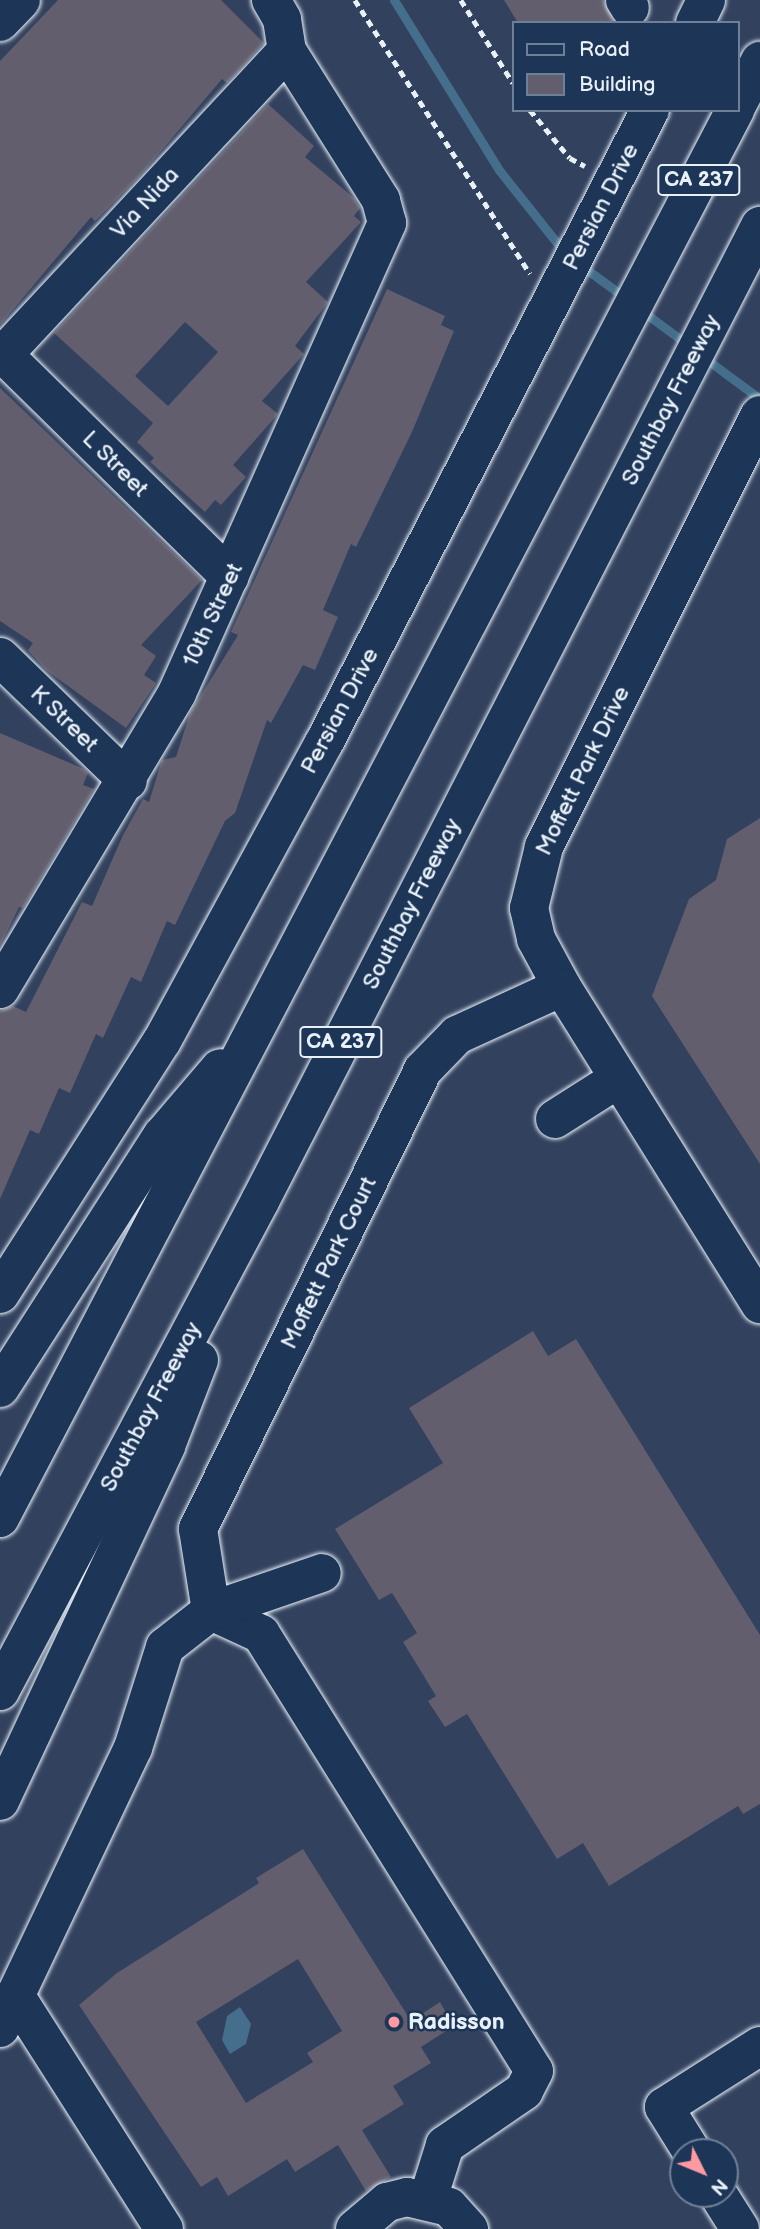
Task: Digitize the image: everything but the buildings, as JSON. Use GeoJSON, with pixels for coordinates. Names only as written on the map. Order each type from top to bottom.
{"type":"FeatureCollection","features":[{"type":"Feature","properties":{"kind":"main road"},"geometry":{"type":"LineString","coordinates":[[0,22],[21,0]]}},
{"type":"Feature","properties":{"kind":"main road"},"geometry":{"type":"LineString","coordinates":[[271,0],[282,19],[287,51]]}},
{"type":"Feature","properties":{"kind":"main road"},"geometry":{"type":"LineString","coordinates":[[696,21],[706,0]]}},
{"type":"Feature","properties":{"kind":"main road","name":"10th Street"},"geometry":{"type":"LineString","coordinates":[[0,989],[128,781],[177,693],[387,223],[381,200],[287,51]]}},
{"type":"Feature","properties":{"kind":"main road","name":"Via Nida"},"geometry":{"type":"LineString","coordinates":[[2,352],[287,51]]}},
{"type":"Feature","properties":{"kind":"main road"},"geometry":{"type":"LineString","coordinates":[[739,101],[760,61]]}},
{"type":"Feature","properties":{"kind":"main road","name":"Persian Drive"},"geometry":{"type":"LineString","coordinates":[[0,1294],[162,1041],[610,191],[649,112]]}},
{"type":"Feature","properties":{"kind":"main road","name":"CA 237"},"geometry":{"type":"LineString","coordinates":[[0,1518],[269,1010],[734,112]]}},
{"type":"Feature","properties":{"kind":"main road","name":"Southbay Freeway"},"geometry":{"type":"LineString","coordinates":[[0,1690],[260,1201],[760,226]]}},
{"type":"Feature","properties":{"kind":"main road","name":"L Street"},"geometry":{"type":"LineString","coordinates":[[2,352],[230,577]]}},
{"type":"Feature","properties":{"kind":"main road","name":"Moffett Park Drive"},"geometry":{"type":"LineString","coordinates":[[749,455],[537,868],[529,908],[536,939],[562,987],[759,1301]]}},
{"type":"Feature","properties":{"kind":"main road","name":"K Street"},"geometry":{"type":"LineString","coordinates":[[0,657],[128,781]]}},
{"type":"Feature","properties":{"kind":"main road","name":"Moffett Park Court"},"geometry":{"type":"LineString","coordinates":[[211,1611],[198,1530],[423,1070],[457,1035],[562,987]]}},
{"type":"Feature","properties":{"kind":"main road"},"geometry":{"type":"LineString","coordinates":[[0,1388],[162,1136],[269,1010]]}},
{"type":"Feature","properties":{"kind":"main road"},"geometry":{"type":"LineString","coordinates":[[555,1119],[618,1079]]}},
{"type":"Feature","properties":{"kind":"main road"},"geometry":{"type":"LineString","coordinates":[[0,1801],[166,1446],[260,1201]]}},
{"type":"Feature","properties":{"kind":"main road"},"geometry":{"type":"LineString","coordinates":[[164,2229],[8,2012],[132,1748],[164,1647],[211,1611],[322,1573]]}},
{"type":"Feature","properties":{"kind":"main road"},"geometry":{"type":"LineString","coordinates":[[211,1611],[261,1634],[534,2071],[524,2091],[445,2145],[428,2199]]}},
{"type":"Feature","properties":{"kind":"main road"},"geometry":{"type":"LineString","coordinates":[[683,2138],[664,2107],[760,2046]]}},
{"type":"Feature","properties":{"kind":"main road"},"geometry":{"type":"LineString","coordinates":[[355,2229],[387,2203],[428,2199],[449,2207],[469,2229]]}},
{"type":"Feature","properties":{"kind":"main road"},"geometry":{"type":"LineString","coordinates":[[727,2208],[740,2229]]}},
{"type":"Feature","properties":{"kind":"path"},"geometry":{"type":"LineString","coordinates":[[355,0],[526,271],[558,290]]}},
{"type":"Feature","properties":{"kind":"path"},"geometry":{"type":"LineString","coordinates":[[461,0],[512,81]]}},
{"type":"Feature","properties":{"kind":"path"},"geometry":{"type":"LineString","coordinates":[[532,112],[570,159],[610,191]]}},
{"type":"Feature","properties":{"kind":"water"},"geometry":{"type":"Polygon","coordinates":[[[240,2007],[251,2024],[246,2044],[230,2054],[222,2040],[227,2016],[240,2007]]]}},
{"type":"Feature","properties":{"kind":"waterway"},"geometry":{"type":"LineString","coordinates":[[394,0],[499,170],[565,253]]}},
{"type":"Feature","properties":{"kind":"waterway"},"geometry":{"type":"LineString","coordinates":[[582,266],[627,299]]}},
{"type":"Feature","properties":{"kind":"waterway"},"geometry":{"type":"LineString","coordinates":[[641,310],[688,345]]}},
{"type":"Feature","properties":{"kind":"waterway"},"geometry":{"type":"LineString","coordinates":[[702,356],[760,399]]}},
{"type":"Feature","properties":{"kind":"place","name":"Radisson"},"geometry":{"type":"Point","coordinates":[394,2022]}}]}
